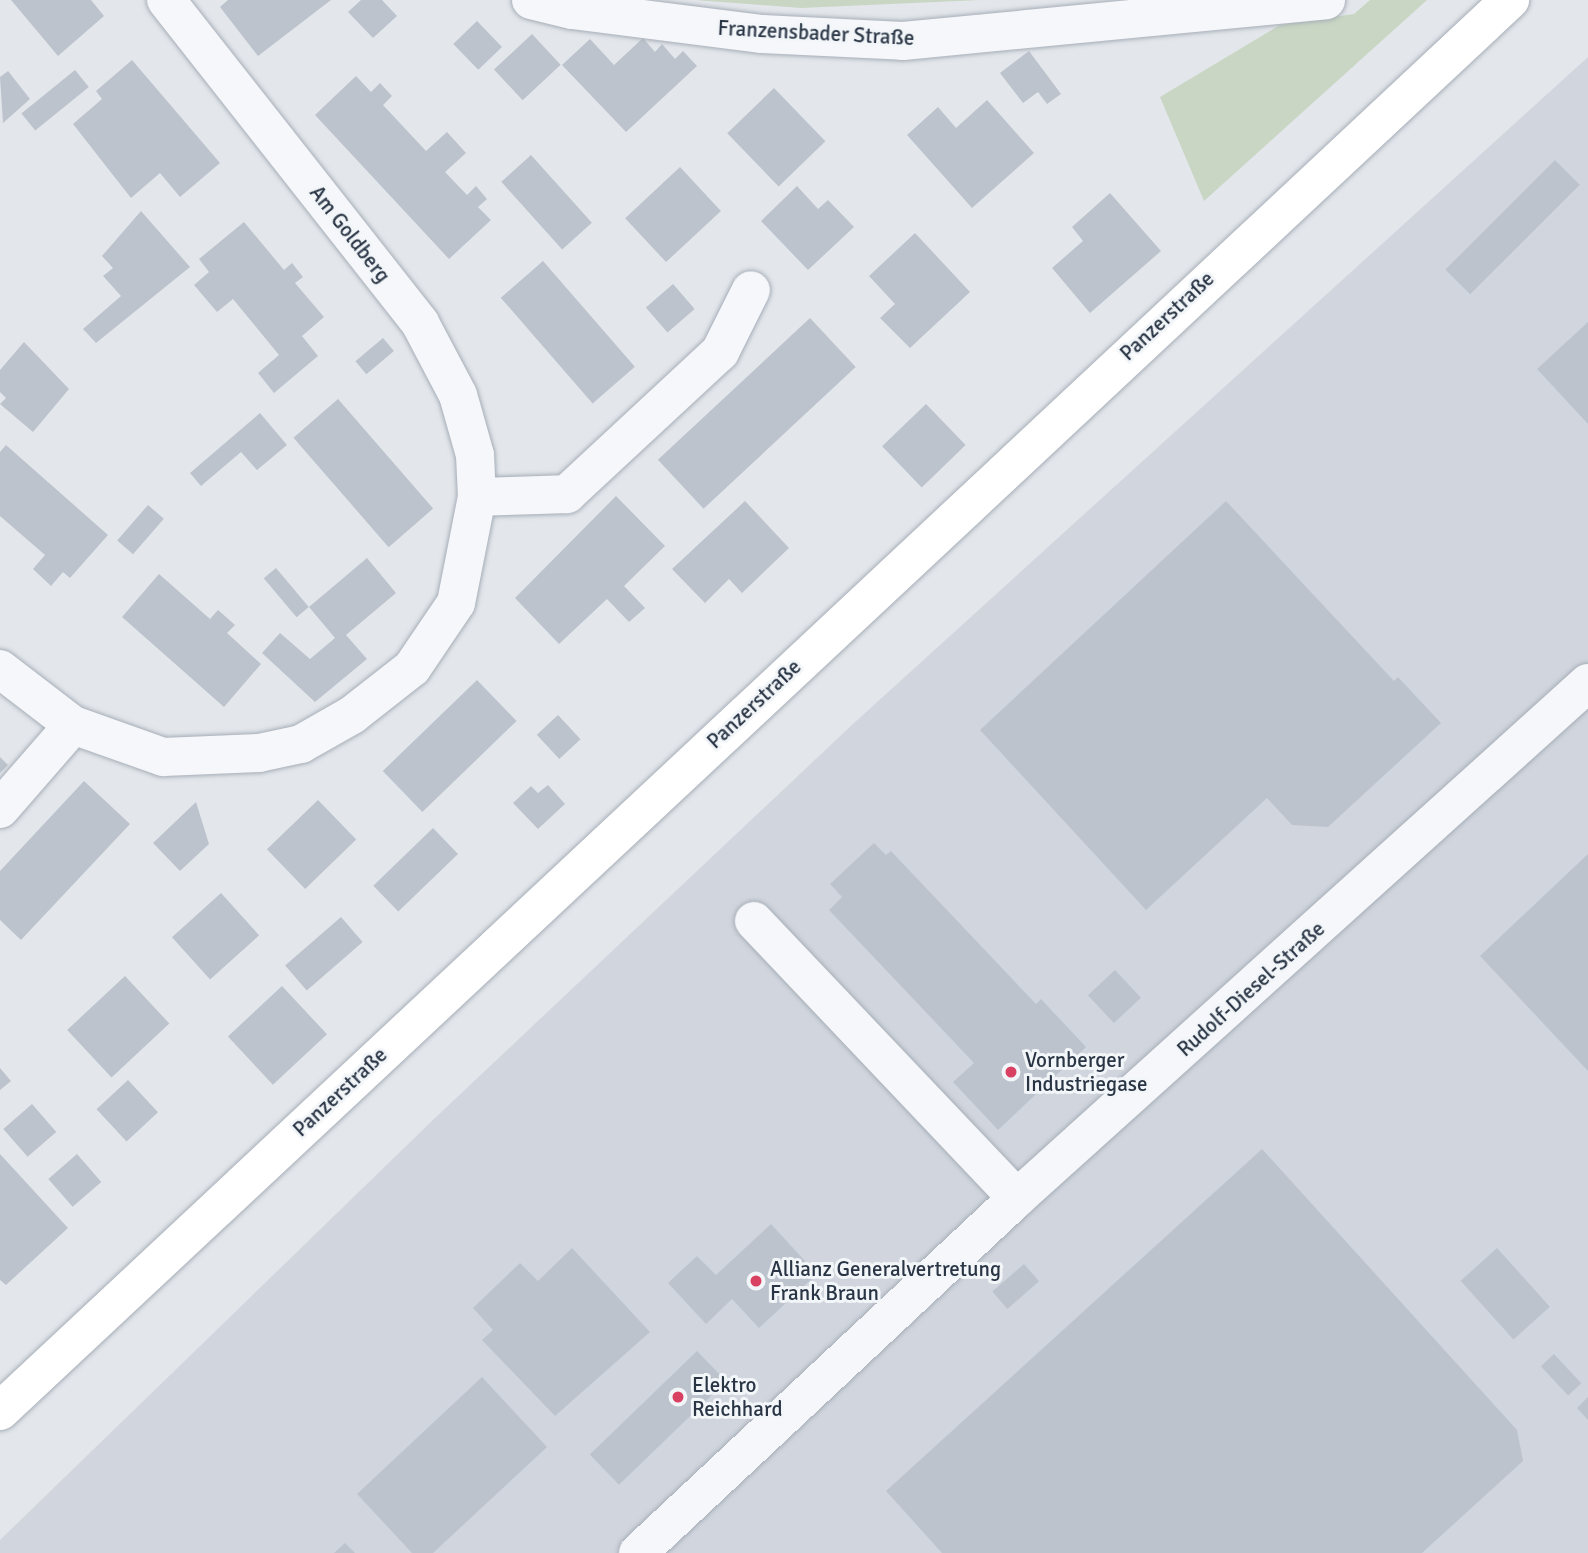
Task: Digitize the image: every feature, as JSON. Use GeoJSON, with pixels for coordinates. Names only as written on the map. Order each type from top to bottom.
{"type":"FeatureCollection","features":[{"type":"Feature","properties":{"kind":"main road","name":"Panzerstraße"},"geometry":{"type":"LineString","coordinates":[[0,1411],[1510,0]]}},
{"type":"Feature","properties":{"kind":"street","name":"Am Goldberg"},"geometry":{"type":"LineString","coordinates":[[0,669],[74,725],[163,757],[259,753],[301,744],[352,715],[412,668],[456,603],[477,497],[475,455],[458,395],[420,323],[166,0]]}},
{"type":"Feature","properties":{"kind":"street","name":"Franzensbader Straße"},"geometry":{"type":"LineString","coordinates":[[531,0],[572,10],[762,34],[903,41],[1241,3],[1326,0]]}},
{"type":"Feature","properties":{"kind":"street"},"geometry":{"type":"LineString","coordinates":[[477,497],[567,494],[720,352],[751,290]]}},
{"type":"Feature","properties":{"kind":"street","name":"Rudolf-Diesel-Straße"},"geometry":{"type":"LineString","coordinates":[[638,1553],[1017,1198],[1588,683]]}},
{"type":"Feature","properties":{"kind":"street"},"geometry":{"type":"LineString","coordinates":[[0,808],[74,725]]}},
{"type":"Feature","properties":{"kind":"street"},"geometry":{"type":"LineString","coordinates":[[754,920],[1017,1198]]}},
{"type":"Feature","properties":{"kind":"shaded area"},"geometry":{"type":"Polygon","coordinates":[[[1588,57],[1588,1553],[0,1553],[0,1540],[435,1118],[854,723],[1588,57]]]}},
{"type":"Feature","properties":{"kind":"green space"},"geometry":{"type":"Polygon","coordinates":[[[695,0],[980,0],[801,8],[695,0]]]}},
{"type":"Feature","properties":{"kind":"green space"},"geometry":{"type":"Polygon","coordinates":[[[1370,0],[1427,0],[1204,201],[1160,97],[1280,25],[1354,14],[1370,0]]]}},
{"type":"Feature","properties":{"kind":"building"},"geometry":{"type":"Polygon","coordinates":[[[11,0],[91,0],[104,16],[58,56],[11,0]]]}},
{"type":"Feature","properties":{"kind":"building"},"geometry":{"type":"Polygon","coordinates":[[[228,0],[331,0],[258,56],[220,7],[228,0]]]}},
{"type":"Feature","properties":{"kind":"building"},"geometry":{"type":"Polygon","coordinates":[[[361,0],[382,0],[397,16],[373,38],[348,12],[361,0]]]}},
{"type":"Feature","properties":{"kind":"building"},"geometry":{"type":"Polygon","coordinates":[[[477,21],[502,47],[478,70],[453,44],[477,21]]]}},
{"type":"Feature","properties":{"kind":"building"},"geometry":{"type":"Polygon","coordinates":[[[532,34],[561,65],[523,100],[494,69],[532,34]]]}},
{"type":"Feature","properties":{"kind":"building"},"geometry":{"type":"Polygon","coordinates":[[[643,38],[655,52],[662,44],[675,59],[683,51],[697,66],[626,132],[562,65],[590,39],[614,65],[643,38]]]}},
{"type":"Feature","properties":{"kind":"building"},"geometry":{"type":"Polygon","coordinates":[[[1029,51],[1061,94],[1047,104],[1038,92],[1023,103],[1000,73],[1029,51]]]}},
{"type":"Feature","properties":{"kind":"building"},"geometry":{"type":"Polygon","coordinates":[[[132,60],[220,163],[180,197],[160,173],[131,198],[73,124],[102,99],[96,91],[132,60]]]}},
{"type":"Feature","properties":{"kind":"building"},"geometry":{"type":"Polygon","coordinates":[[[75,70],[89,87],[35,131],[21,113],[75,70]]]}},
{"type":"Feature","properties":{"kind":"building"},"geometry":{"type":"Polygon","coordinates":[[[8,71],[30,99],[3,123],[0,77],[8,71]]]}},
{"type":"Feature","properties":{"kind":"building"},"geometry":{"type":"Polygon","coordinates":[[[356,76],[371,92],[380,83],[392,96],[383,105],[426,151],[447,132],[466,153],[445,172],[467,195],[476,186],[487,199],[478,207],[491,220],[449,259],[315,115],[356,76]]]}},
{"type":"Feature","properties":{"kind":"building"},"geometry":{"type":"Polygon","coordinates":[[[774,88],[825,141],[779,186],[727,133],[774,88]]]}},
{"type":"Feature","properties":{"kind":"building"},"geometry":{"type":"Polygon","coordinates":[[[987,100],[1034,153],[972,208],[907,135],[938,107],[956,128],[987,100]]]}},
{"type":"Feature","properties":{"kind":"building"},"geometry":{"type":"Polygon","coordinates":[[[531,155],[592,223],[562,249],[501,182],[531,155]]]}},
{"type":"Feature","properties":{"kind":"building"},"geometry":{"type":"Polygon","coordinates":[[[1555,160],[1580,185],[1470,294],[1445,270],[1555,160]]]}},
{"type":"Feature","properties":{"kind":"building"},"geometry":{"type":"Polygon","coordinates":[[[680,167],[721,211],[666,262],[625,218],[680,167]]]}},
{"type":"Feature","properties":{"kind":"building"},"geometry":{"type":"Polygon","coordinates":[[[797,186],[818,209],[828,200],[854,227],[808,270],[761,221],[797,186]]]}},
{"type":"Feature","properties":{"kind":"building"},"geometry":{"type":"Polygon","coordinates":[[[1110,193],[1161,251],[1090,313],[1052,268],[1083,241],[1072,227],[1110,193]]]}},
{"type":"Feature","properties":{"kind":"building"},"geometry":{"type":"Polygon","coordinates":[[[141,211],[190,267],[96,343],[83,329],[121,296],[103,276],[113,268],[102,256],[141,211]]]}},
{"type":"Feature","properties":{"kind":"building"},"geometry":{"type":"Polygon","coordinates":[[[244,222],[284,270],[292,263],[303,277],[295,283],[324,317],[302,336],[318,356],[274,393],[258,373],[279,355],[233,299],[217,312],[194,285],[209,272],[199,259],[244,222]]]}},
{"type":"Feature","properties":{"kind":"building"},"geometry":{"type":"Polygon","coordinates":[[[915,233],[970,292],[910,348],[880,318],[895,304],[869,276],[915,233]]]}},
{"type":"Feature","properties":{"kind":"building"},"geometry":{"type":"Polygon","coordinates":[[[543,261],[635,367],[593,403],[501,298],[543,261]]]}},
{"type":"Feature","properties":{"kind":"building"},"geometry":{"type":"Polygon","coordinates":[[[673,284],[695,309],[667,333],[646,308],[673,284]]]}},
{"type":"Feature","properties":{"kind":"building"},"geometry":{"type":"Polygon","coordinates":[[[810,318],[856,367],[704,509],[658,460],[810,318]]]}},
{"type":"Feature","properties":{"kind":"building"},"geometry":{"type":"Polygon","coordinates":[[[1588,322],[1588,424],[1537,369],[1588,322]]]}},
{"type":"Feature","properties":{"kind":"building"},"geometry":{"type":"Polygon","coordinates":[[[383,338],[394,351],[366,374],[355,361],[383,338]]]}},
{"type":"Feature","properties":{"kind":"building"},"geometry":{"type":"Polygon","coordinates":[[[24,342],[69,389],[33,432],[0,404],[6,398],[0,392],[0,370],[24,342]]]}},
{"type":"Feature","properties":{"kind":"building"},"geometry":{"type":"Polygon","coordinates":[[[338,399],[433,508],[389,547],[293,438],[338,399]]]}},
{"type":"Feature","properties":{"kind":"building"},"geometry":{"type":"Polygon","coordinates":[[[926,404],[966,445],[922,487],[882,446],[926,404]]]}},
{"type":"Feature","properties":{"kind":"building"},"geometry":{"type":"Polygon","coordinates":[[[260,413],[287,445],[257,470],[241,452],[201,486],[190,473],[260,413]]]}},
{"type":"Feature","properties":{"kind":"building"},"geometry":{"type":"Polygon","coordinates":[[[6,445],[108,535],[70,578],[63,572],[51,586],[33,569],[45,555],[0,516],[0,452],[6,445]]]}},
{"type":"Feature","properties":{"kind":"building"},"geometry":{"type":"Polygon","coordinates":[[[616,496],[665,546],[624,586],[645,608],[629,622],[607,599],[559,644],[515,598],[616,496]]]}},
{"type":"Feature","properties":{"kind":"building"},"geometry":{"type":"Polygon","coordinates":[[[745,501],[789,548],[742,593],[729,579],[705,603],[672,569],[745,501]]]}},
{"type":"Feature","properties":{"kind":"building"},"geometry":{"type":"Polygon","coordinates":[[[1226,501],[1394,681],[1398,677],[1441,723],[1328,827],[1292,825],[1267,798],[1146,910],[980,730],[1226,501]]]}},
{"type":"Feature","properties":{"kind":"building"},"geometry":{"type":"Polygon","coordinates":[[[148,505],[164,519],[133,554],[117,540],[148,505]]]}},
{"type":"Feature","properties":{"kind":"building"},"geometry":{"type":"Polygon","coordinates":[[[367,558],[396,593],[346,635],[367,659],[315,702],[262,653],[280,633],[310,659],[335,638],[309,607],[367,558]]]}},
{"type":"Feature","properties":{"kind":"building"},"geometry":{"type":"Polygon","coordinates":[[[276,568],[309,607],[297,617],[264,578],[276,568]]]}},
{"type":"Feature","properties":{"kind":"building"},"geometry":{"type":"Polygon","coordinates":[[[159,574],[210,619],[218,610],[235,625],[227,633],[261,664],[224,707],[122,617],[159,574]]]}},
{"type":"Feature","properties":{"kind":"building"},"geometry":{"type":"Polygon","coordinates":[[[477,680],[517,721],[422,812],[383,771],[477,680]]]}},
{"type":"Feature","properties":{"kind":"building"},"geometry":{"type":"Polygon","coordinates":[[[558,715],[581,739],[559,759],[537,735],[558,715]]]}},
{"type":"Feature","properties":{"kind":"building"},"geometry":{"type":"Polygon","coordinates":[[[0,757],[8,765],[0,773],[0,757]]]}},
{"type":"Feature","properties":{"kind":"building"},"geometry":{"type":"Polygon","coordinates":[[[84,781],[130,824],[21,940],[0,920],[0,871],[84,781]]]}},
{"type":"Feature","properties":{"kind":"building"},"geometry":{"type":"Polygon","coordinates":[[[548,785],[565,804],[538,829],[513,803],[531,786],[538,793],[548,785]]]}},
{"type":"Feature","properties":{"kind":"building"},"geometry":{"type":"Polygon","coordinates":[[[318,800],[356,840],[305,889],[267,849],[318,800]]]}},
{"type":"Feature","properties":{"kind":"building"},"geometry":{"type":"Polygon","coordinates":[[[196,802],[209,844],[180,871],[153,843],[196,802]]]}},
{"type":"Feature","properties":{"kind":"building"},"geometry":{"type":"Polygon","coordinates":[[[433,828],[458,854],[398,912],[373,886],[433,828]]]}},
{"type":"Feature","properties":{"kind":"building"},"geometry":{"type":"Polygon","coordinates":[[[874,843],[886,855],[891,851],[1036,1004],[1041,999],[1086,1047],[998,1130],[953,1082],[974,1063],[829,910],[842,897],[830,884],[874,843]]]}},
{"type":"Feature","properties":{"kind":"building"},"geometry":{"type":"Polygon","coordinates":[[[1588,854],[1588,1071],[1480,956],[1588,854]]]}},
{"type":"Feature","properties":{"kind":"building"},"geometry":{"type":"Polygon","coordinates":[[[221,893],[259,935],[210,980],[172,937],[221,893]]]}},
{"type":"Feature","properties":{"kind":"building"},"geometry":{"type":"Polygon","coordinates":[[[341,917],[363,942],[307,990],[285,966],[341,917]]]}},
{"type":"Feature","properties":{"kind":"building"},"geometry":{"type":"Polygon","coordinates":[[[1115,970],[1141,998],[1114,1023],[1088,995],[1115,970]]]}},
{"type":"Feature","properties":{"kind":"building"},"geometry":{"type":"Polygon","coordinates":[[[125,976],[169,1024],[112,1077],[67,1030],[125,976]]]}},
{"type":"Feature","properties":{"kind":"building"},"geometry":{"type":"Polygon","coordinates":[[[282,986],[327,1034],[273,1085],[228,1036],[282,986]]]}},
{"type":"Feature","properties":{"kind":"building"},"geometry":{"type":"Polygon","coordinates":[[[0,1068],[11,1081],[0,1090],[0,1068]]]}},
{"type":"Feature","properties":{"kind":"building"},"geometry":{"type":"Polygon","coordinates":[[[128,1080],[158,1112],[127,1142],[97,1109],[128,1080]]]}},
{"type":"Feature","properties":{"kind":"building"},"geometry":{"type":"Polygon","coordinates":[[[32,1104],[56,1132],[28,1157],[3,1129],[32,1104]]]}},
{"type":"Feature","properties":{"kind":"building"},"geometry":{"type":"Polygon","coordinates":[[[1262,1149],[1517,1430],[1523,1461],[1422,1553],[942,1553],[886,1491],[1262,1149]]]}},
{"type":"Feature","properties":{"kind":"building"},"geometry":{"type":"Polygon","coordinates":[[[0,1154],[68,1228],[6,1285],[0,1280],[0,1154]]]}},
{"type":"Feature","properties":{"kind":"building"},"geometry":{"type":"Polygon","coordinates":[[[77,1154],[101,1182],[73,1207],[48,1179],[77,1154]]]}},
{"type":"Feature","properties":{"kind":"building"},"geometry":{"type":"Polygon","coordinates":[[[771,1224],[817,1274],[759,1328],[732,1299],[706,1324],[668,1283],[697,1256],[716,1275],[771,1224]]]}},
{"type":"Feature","properties":{"kind":"building"},"geometry":{"type":"Polygon","coordinates":[[[572,1248],[650,1332],[555,1416],[482,1340],[493,1330],[473,1308],[520,1263],[538,1281],[572,1248]]]}},
{"type":"Feature","properties":{"kind":"building"},"geometry":{"type":"Polygon","coordinates":[[[1497,1248],[1550,1307],[1513,1339],[1461,1281],[1497,1248]]]}},
{"type":"Feature","properties":{"kind":"building"},"geometry":{"type":"Polygon","coordinates":[[[1024,1264],[1039,1281],[1007,1309],[992,1292],[1024,1264]]]}},
{"type":"Feature","properties":{"kind":"building"},"geometry":{"type":"Polygon","coordinates":[[[697,1351],[726,1381],[619,1485],[590,1455],[697,1351]]]}},
{"type":"Feature","properties":{"kind":"building"},"geometry":{"type":"Polygon","coordinates":[[[1554,1354],[1581,1383],[1568,1396],[1541,1366],[1554,1354]]]}},
{"type":"Feature","properties":{"kind":"building"},"geometry":{"type":"Polygon","coordinates":[[[482,1377],[547,1447],[433,1553],[412,1553],[357,1494],[482,1377]]]}},
{"type":"Feature","properties":{"kind":"building"},"geometry":{"type":"Polygon","coordinates":[[[1588,1397],[1588,1420],[1577,1408],[1588,1397]]]}},
{"type":"Feature","properties":{"kind":"building"},"geometry":{"type":"Polygon","coordinates":[[[345,1543],[355,1553],[334,1553],[345,1543]]]}},
{"type":"Feature","properties":{"kind":"place","name":"Vornberger Industriegase"},"geometry":{"type":"Point","coordinates":[1011,1072]}},
{"type":"Feature","properties":{"kind":"place","name":"Allianz Generalvertretung Frank Braun"},"geometry":{"type":"Point","coordinates":[756,1281]}},
{"type":"Feature","properties":{"kind":"place","name":"Elektro Reichhard"},"geometry":{"type":"Point","coordinates":[678,1397]}}]}
